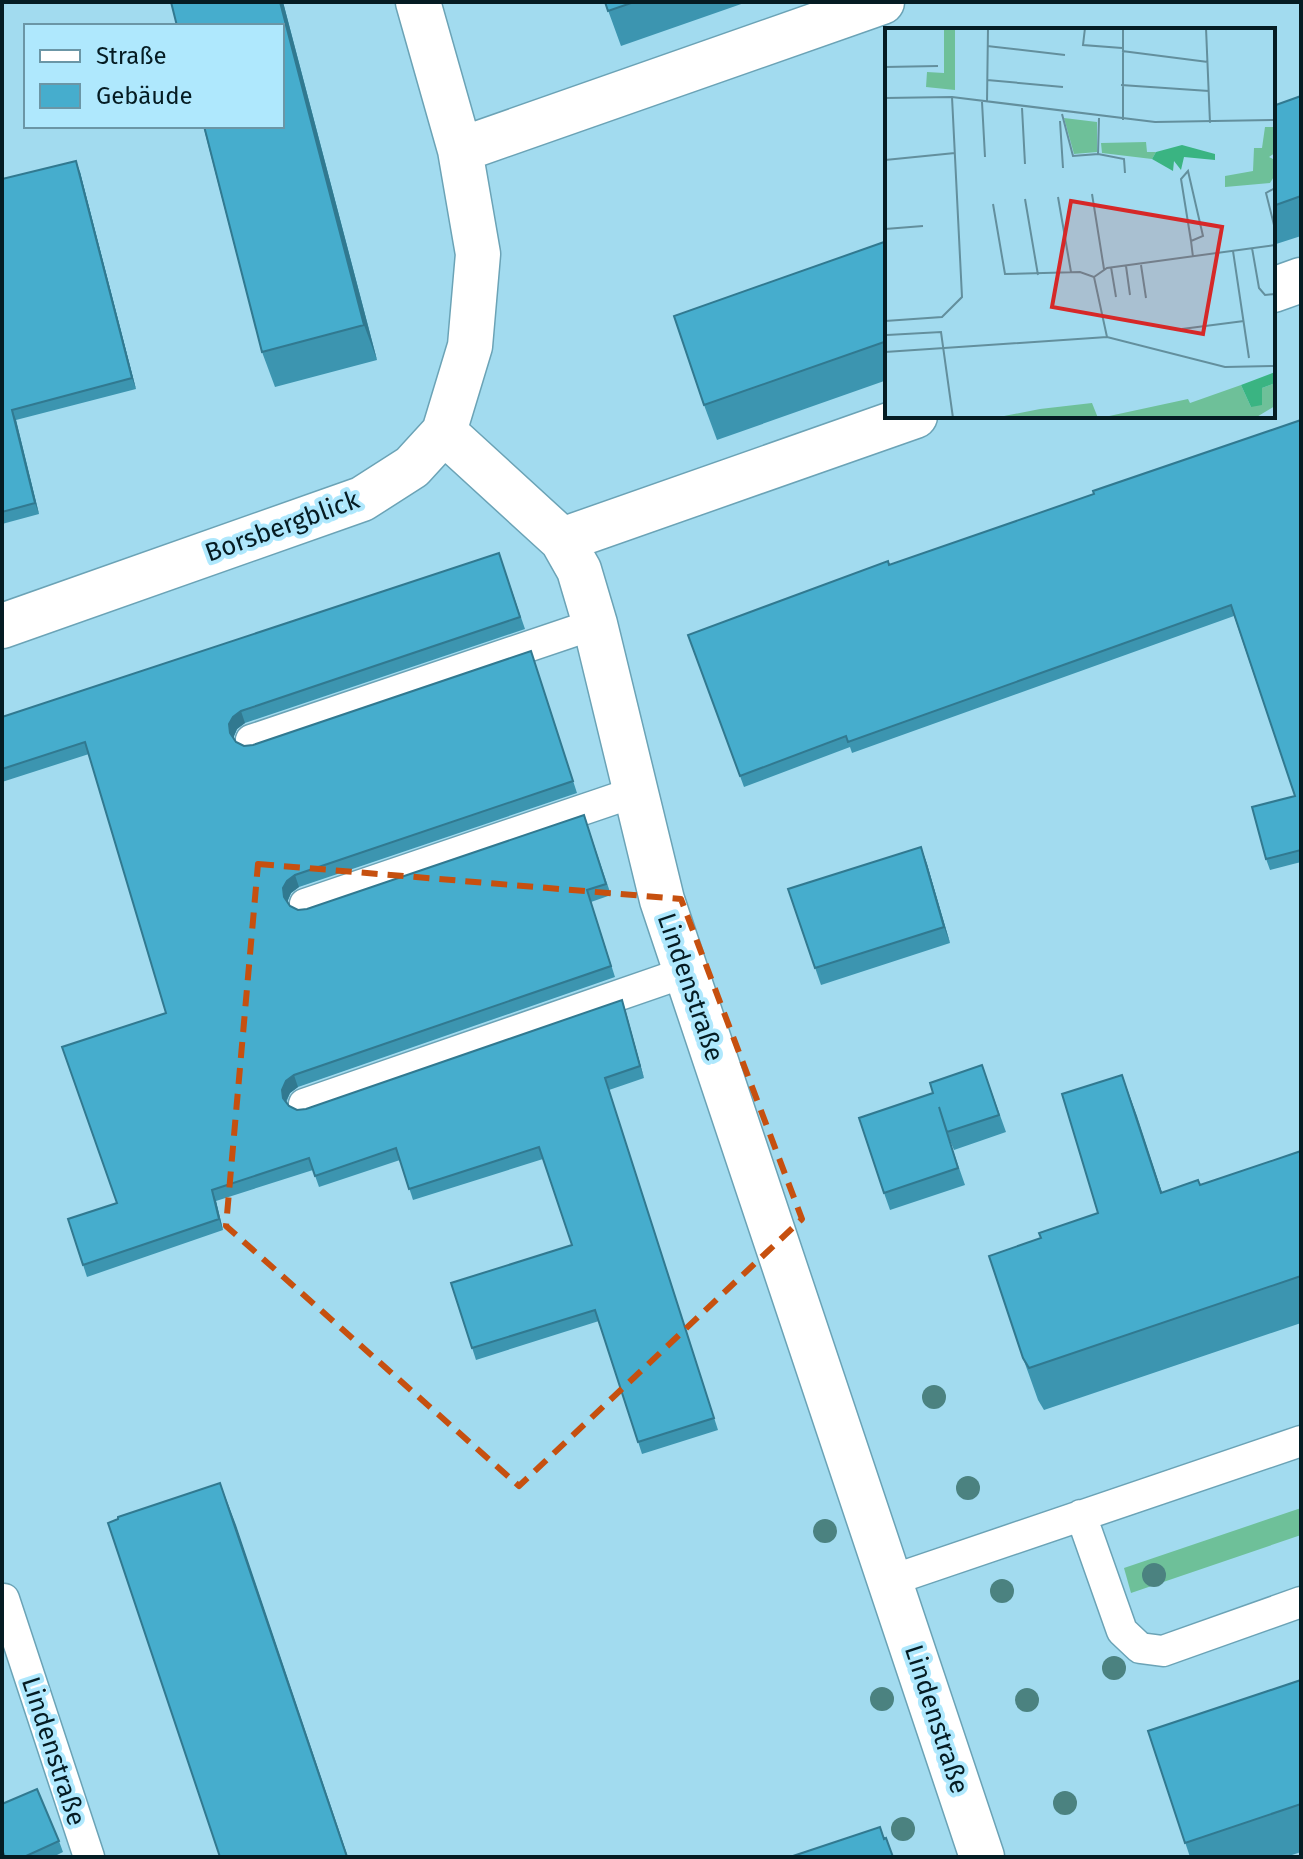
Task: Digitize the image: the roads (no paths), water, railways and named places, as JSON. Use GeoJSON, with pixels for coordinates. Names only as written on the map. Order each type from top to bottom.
{"type":"FeatureCollection","features":[{"type":"Feature","properties":{"kind":"street","name":"Borsbergblick"},"geometry":{"type":"LineString","coordinates":[[2,626],[362,499],[412,467],[444,432],[470,346],[478,254],[460,150],[418,2]]}},
{"type":"Feature","properties":{"kind":"street"},"geometry":{"type":"LineString","coordinates":[[460,150],[882,2]]}},
{"type":"Feature","properties":{"kind":"street"},"geometry":{"type":"LineString","coordinates":[[1275,289],[1301,280]]}},
{"type":"Feature","properties":{"kind":"street"},"geometry":{"type":"LineString","coordinates":[[562,540],[909,418]]}},
{"type":"Feature","properties":{"kind":"street","name":"Lindenstraße"},"geometry":{"type":"LineString","coordinates":[[444,432],[562,540],[579,570],[662,900],[892,1580],[982,1857]]}},
{"type":"Feature","properties":{"kind":"lane"},"geometry":{"type":"LineString","coordinates":[[251,740],[595,624]]}},
{"type":"Feature","properties":{"kind":"lane"},"geometry":{"type":"LineString","coordinates":[[305,904],[635,792]]}},
{"type":"Feature","properties":{"kind":"lane"},"geometry":{"type":"LineString","coordinates":[[304,1104],[686,972]]}},
{"type":"Feature","properties":{"kind":"lane"},"geometry":{"type":"LineString","coordinates":[[892,1580],[1301,1441]]}},
{"type":"Feature","properties":{"kind":"lane"},"geometry":{"type":"LineString","coordinates":[[1081,1515],[1122,1631],[1140,1648],[1163,1651],[1301,1602]]}},
{"type":"Feature","properties":{"kind":"lane","name":"Lindenstraße"},"geometry":{"type":"LineString","coordinates":[[4,1599],[89,1857]]}}]}
